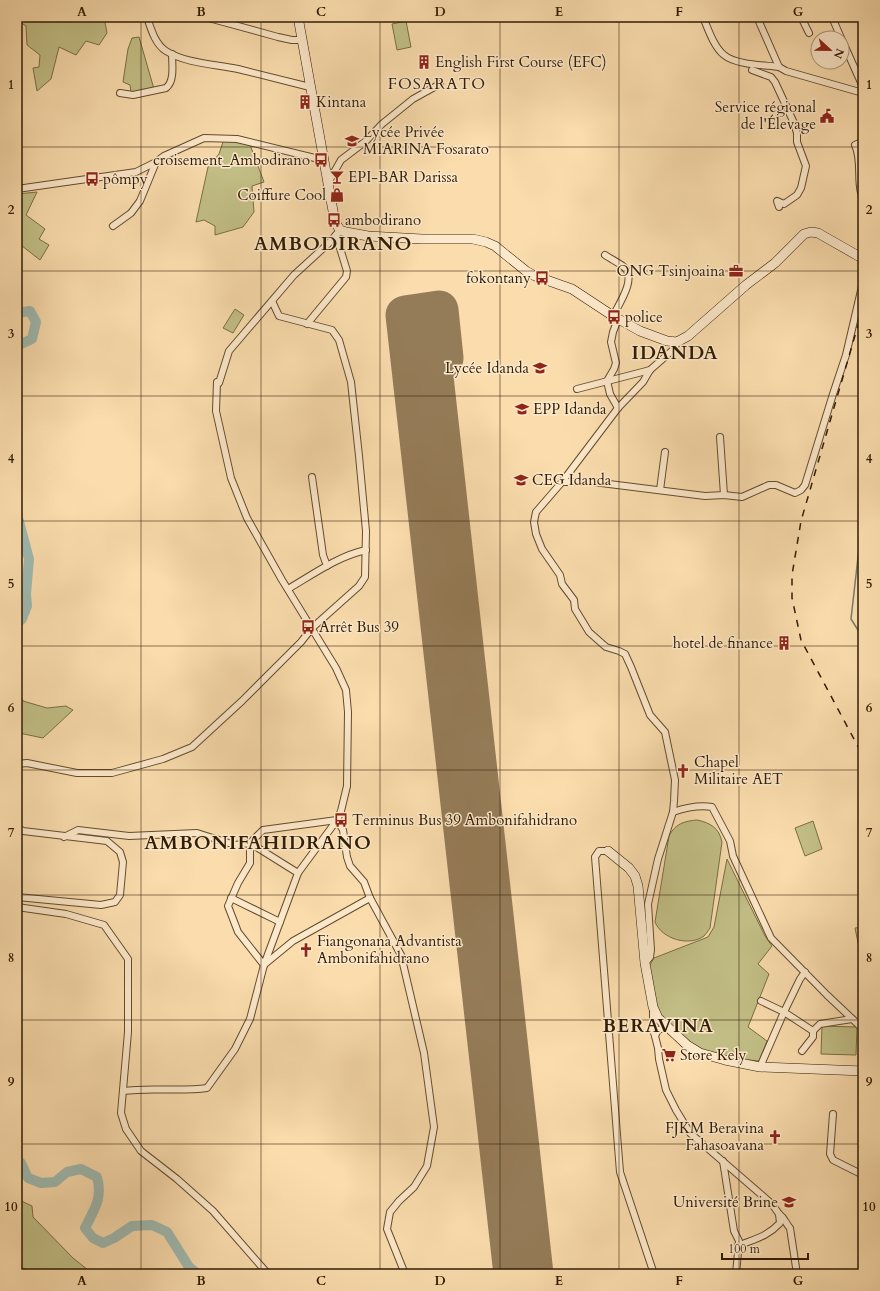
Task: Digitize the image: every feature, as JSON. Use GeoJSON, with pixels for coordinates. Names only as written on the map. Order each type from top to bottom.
{"type":"FeatureCollection","features":[{"type":"Feature","properties":{"kind":"street"},"geometry":{"type":"LineString","coordinates":[[146,17],[151,32],[159,44],[166,51],[172,54],[202,63],[237,69],[310,87]]}},
{"type":"Feature","properties":{"kind":"street"},"geometry":{"type":"LineString","coordinates":[[206,17],[278,37],[292,40],[302,40]]}},
{"type":"Feature","properties":{"kind":"street"},"geometry":{"type":"LineString","coordinates":[[298,17],[323,160],[335,222],[347,271],[346,277],[307,324]]}},
{"type":"Feature","properties":{"kind":"street"},"geometry":{"type":"LineString","coordinates":[[704,17],[717,46],[724,55],[733,60],[779,67],[786,71],[863,93]]}},
{"type":"Feature","properties":{"kind":"street"},"geometry":{"type":"LineString","coordinates":[[757,17],[779,67]]}},
{"type":"Feature","properties":{"kind":"street"},"geometry":{"type":"LineString","coordinates":[[801,17],[809,33]]}},
{"type":"Feature","properties":{"kind":"street"},"geometry":{"type":"LineString","coordinates":[[832,17],[838,30]]}},
{"type":"Feature","properties":{"kind":"street"},"geometry":{"type":"LineString","coordinates":[[120,93],[133,95],[166,88],[170,85],[172,54]]}},
{"type":"Feature","properties":{"kind":"street"},"geometry":{"type":"LineString","coordinates":[[850,57],[863,87]]}},
{"type":"Feature","properties":{"kind":"street"},"geometry":{"type":"LineString","coordinates":[[752,70],[772,77],[775,82],[794,123],[797,134],[797,142],[806,166],[797,195],[784,204],[777,202],[779,207]]}},
{"type":"Feature","properties":{"kind":"street"},"geometry":{"type":"LineString","coordinates":[[328,183],[341,160],[366,141],[382,124],[413,100],[440,84]]}},
{"type":"Feature","properties":{"kind":"street"},"geometry":{"type":"LineString","coordinates":[[17,189],[136,172],[156,162],[164,156],[204,138],[237,139],[323,160]]}},
{"type":"Feature","properties":{"kind":"street"},"geometry":{"type":"LineString","coordinates":[[863,141],[855,145],[859,153],[859,183],[861,193],[863,194]]}},
{"type":"Feature","properties":{"kind":"street"},"geometry":{"type":"LineString","coordinates":[[112,226],[131,213],[140,201],[156,162]]}},
{"type":"Feature","properties":{"kind":"street"},"geometry":{"type":"LineString","coordinates":[[123,1091],[137,1088],[176,1090],[207,1088],[235,1049],[250,1019],[264,965],[298,873],[337,820],[341,811],[347,786],[348,712],[346,690],[336,668],[247,518],[231,478],[216,411],[217,382],[219,383],[229,351],[294,275],[330,242],[338,232]]}},
{"type":"Feature","properties":{"kind":"street"},"geometry":{"type":"LineString","coordinates":[[338,232],[368,236],[418,239],[474,239],[486,242],[495,246],[526,271],[535,276],[572,289],[615,318],[667,341],[677,342],[688,336],[775,263],[804,234],[811,232],[818,233],[860,258],[863,258]]}},
{"type":"Feature","properties":{"kind":"street"},"geometry":{"type":"LineString","coordinates":[[605,255],[625,268],[629,274],[626,288],[615,318],[612,342],[616,363],[607,381],[610,394],[618,408]]}},
{"type":"Feature","properties":{"kind":"street"},"geometry":{"type":"LineString","coordinates":[[562,482],[593,482],[615,486],[705,496],[724,495],[742,497],[770,485],[776,485],[795,493],[801,490],[805,485],[846,356],[863,282]]}},
{"type":"Feature","properties":{"kind":"street"},"geometry":{"type":"LineString","coordinates":[[17,764],[27,763],[77,773],[112,773],[163,759],[192,747],[242,702],[302,642],[312,628],[359,586],[365,577],[366,531],[351,382],[339,340],[332,330],[279,316],[272,301]]}},
{"type":"Feature","properties":{"kind":"street"},"geometry":{"type":"LineString","coordinates":[[645,963],[650,957],[651,950],[648,904],[658,859],[673,812],[675,780],[665,732],[650,715],[625,654],[606,647],[589,632],[575,609],[574,600],[562,584],[560,575],[542,550],[536,534],[534,522],[536,512],[562,482],[618,408],[643,382],[650,370],[674,349],[677,342]]}},
{"type":"Feature","properties":{"kind":"street"},"geometry":{"type":"LineString","coordinates":[[577,389],[650,370]]}},
{"type":"Feature","properties":{"kind":"street"},"geometry":{"type":"LineString","coordinates":[[720,437],[724,495]]}},
{"type":"Feature","properties":{"kind":"street"},"geometry":{"type":"LineString","coordinates":[[660,490],[665,452]]}},
{"type":"Feature","properties":{"kind":"street"},"geometry":{"type":"LineString","coordinates":[[312,478],[323,555],[327,566]]}},
{"type":"Feature","properties":{"kind":"street"},"geometry":{"type":"LineString","coordinates":[[288,589],[327,566],[355,553],[366,550]]}},
{"type":"Feature","properties":{"kind":"street"},"geometry":{"type":"LineString","coordinates":[[673,812],[681,809],[703,806],[712,807],[730,841],[733,856],[771,938],[863,1029]]}},
{"type":"Feature","properties":{"kind":"street"},"geometry":{"type":"LineString","coordinates":[[64,837],[78,830],[129,836],[197,833],[235,845],[250,842],[263,830],[337,820]]}},
{"type":"Feature","properties":{"kind":"street"},"geometry":{"type":"LineString","coordinates":[[337,820],[343,830],[350,866],[364,882],[370,898],[401,955],[424,1053],[434,1127],[427,1166],[414,1187],[399,1200],[390,1212],[387,1229],[405,1274]]}},
{"type":"Feature","properties":{"kind":"street"},"geometry":{"type":"LineString","coordinates":[[17,827],[22,831],[107,842],[120,852],[123,862],[120,895],[115,902],[101,904],[17,897]]}},
{"type":"Feature","properties":{"kind":"street"},"geometry":{"type":"LineString","coordinates":[[250,842],[298,873]]}},
{"type":"Feature","properties":{"kind":"street"},"geometry":{"type":"LineString","coordinates":[[250,842],[250,863],[238,883],[228,906],[238,932],[264,965]]}},
{"type":"Feature","properties":{"kind":"street"},"geometry":{"type":"LineString","coordinates":[[654,1274],[620,1172],[596,857],[599,851],[608,851],[629,868],[636,876],[645,963],[653,1007],[653,1030],[666,1090],[690,1133],[772,1204],[779,1214],[784,1217],[790,1228],[797,1274]]}},
{"type":"Feature","properties":{"kind":"street"},"geometry":{"type":"LineString","coordinates":[[232,898],[280,922]]}},
{"type":"Feature","properties":{"kind":"street"},"geometry":{"type":"LineString","coordinates":[[264,965],[293,941],[370,898]]}},
{"type":"Feature","properties":{"kind":"street"},"geometry":{"type":"LineString","coordinates":[[17,907],[66,914],[104,925],[128,959],[128,1032],[121,1112],[126,1129],[141,1150],[177,1179],[212,1211],[268,1274]]}},
{"type":"Feature","properties":{"kind":"street"},"geometry":{"type":"LineString","coordinates":[[760,1067],[784,1012],[800,980],[806,972]]}},
{"type":"Feature","properties":{"kind":"street"},"geometry":{"type":"LineString","coordinates":[[761,1001],[784,1012],[813,1031]]}},
{"type":"Feature","properties":{"kind":"street"},"geometry":{"type":"LineString","coordinates":[[653,1007],[658,1018],[667,1028],[687,1045],[700,1053],[760,1067],[863,1070]]}},
{"type":"Feature","properties":{"kind":"street"},"geometry":{"type":"LineString","coordinates":[[802,1051],[813,1038],[813,1031],[820,1024],[852,1019]]}},
{"type":"Feature","properties":{"kind":"street"},"geometry":{"type":"LineString","coordinates":[[655,1036],[658,1030],[667,1028]]}},
{"type":"Feature","properties":{"kind":"street"},"geometry":{"type":"LineString","coordinates":[[833,1114],[830,1154],[833,1160],[863,1175]]}},
{"type":"Feature","properties":{"kind":"street"},"geometry":{"type":"LineString","coordinates":[[723,1161],[734,1231],[739,1241],[736,1274]]}},
{"type":"Feature","properties":{"kind":"street"},"geometry":{"type":"LineString","coordinates":[[738,1246],[766,1235],[774,1230],[780,1223],[779,1214]]}},
{"type":"Feature","properties":{"kind":"shaded area"},"geometry":{"type":"Polygon","coordinates":[[[17,17],[104,17],[107,33],[99,45],[86,41],[76,55],[59,47],[51,79],[37,91],[33,68],[39,67],[40,55],[27,45],[26,26],[17,20],[17,17]]]}},
{"type":"Feature","properties":{"kind":"shaded area"},"geometry":{"type":"Polygon","coordinates":[[[406,21],[411,47],[397,50],[392,24],[406,21]]]}},
{"type":"Feature","properties":{"kind":"shaded area"},"geometry":{"type":"Polygon","coordinates":[[[139,37],[154,89],[135,93],[131,92],[130,85],[123,82],[128,49],[132,38],[139,37]]]}},
{"type":"Feature","properties":{"kind":"shaded area"},"geometry":{"type":"Polygon","coordinates":[[[224,139],[249,142],[264,182],[252,186],[254,212],[243,227],[215,235],[215,226],[204,220],[196,222],[208,167],[219,154],[224,139]]]}},
{"type":"Feature","properties":{"kind":"shaded area"},"geometry":{"type":"Polygon","coordinates":[[[37,192],[26,215],[45,229],[39,239],[49,245],[40,260],[17,242],[17,194],[37,192]]]}},
{"type":"Feature","properties":{"kind":"shaded area"},"geometry":{"type":"Polygon","coordinates":[[[235,309],[244,315],[233,333],[223,328],[235,309]]]}},
{"type":"Feature","properties":{"kind":"shaded area"},"geometry":{"type":"Polygon","coordinates":[[[17,687],[23,701],[47,708],[66,706],[73,710],[43,738],[19,733],[17,729],[17,687]]]}},
{"type":"Feature","properties":{"kind":"shaded area"},"geometry":{"type":"Polygon","coordinates":[[[697,820],[714,827],[719,833],[722,842],[710,928],[704,936],[698,939],[691,941],[676,940],[658,928],[655,922],[669,836],[671,832],[680,824],[697,820]]]}},
{"type":"Feature","properties":{"kind":"shaded area"},"geometry":{"type":"Polygon","coordinates":[[[813,821],[822,849],[805,856],[795,828],[813,821]]]}},
{"type":"Feature","properties":{"kind":"shaded area"},"geometry":{"type":"Polygon","coordinates":[[[727,859],[765,936],[772,946],[758,964],[769,974],[748,1027],[767,1041],[759,1061],[715,1055],[693,1045],[661,1016],[653,1001],[648,968],[654,958],[708,937],[714,927],[727,859]]]}},
{"type":"Feature","properties":{"kind":"shaded area"},"geometry":{"type":"Polygon","coordinates":[[[863,927],[863,967],[855,928],[863,927]]]}},
{"type":"Feature","properties":{"kind":"shaded area"},"geometry":{"type":"Polygon","coordinates":[[[822,1026],[857,1027],[856,1055],[821,1054],[822,1026]]]}},
{"type":"Feature","properties":{"kind":"shaded area"},"geometry":{"type":"Polygon","coordinates":[[[17,1199],[32,1206],[33,1217],[73,1258],[93,1274],[41,1274],[22,1268],[17,1268],[17,1199]]]}},
{"type":"Feature","properties":{"kind":"waterway"},"geometry":{"type":"LineString","coordinates":[[17,313],[30,311],[36,322],[32,339],[17,345]]}},
{"type":"Feature","properties":{"kind":"waterway"},"geometry":{"type":"LineString","coordinates":[[863,513],[851,619],[863,638]]}},
{"type":"Feature","properties":{"kind":"waterway"},"geometry":{"type":"LineString","coordinates":[[17,514],[29,559],[26,594],[27,606],[22,619],[17,623]]}},
{"type":"Feature","properties":{"kind":"waterway"},"geometry":{"type":"LineString","coordinates":[[17,1160],[21,1163],[28,1178],[41,1183],[55,1182],[67,1172],[81,1169],[97,1177],[99,1184],[97,1204],[85,1228],[93,1238],[103,1243],[114,1238],[132,1226],[152,1225],[167,1232],[189,1267],[198,1274]]}},
{"type":"Feature","properties":{"kind":"runway"},"geometry":{"type":"LineString","coordinates":[[513,1274],[405,315],[439,310],[444,358],[433,368],[534,1274]]}},
{"type":"Feature","properties":{"kind":"railway"},"geometry":{"type":"LineString","coordinates":[[863,308],[801,521],[792,575],[792,598],[801,640],[863,756]]}},
{"type":"Feature","properties":{"kind":"place","name":"English First Course (EFC)"},"geometry":{"type":"Point","coordinates":[424,62]}},
{"type":"Feature","properties":{"kind":"place","name":"Kintana"},"geometry":{"type":"Point","coordinates":[305,102]}},
{"type":"Feature","properties":{"kind":"place","name":"Service régional de l'Élevage"},"geometry":{"type":"Point","coordinates":[827,116]}},
{"type":"Feature","properties":{"kind":"place","name":"Lycée Privée MIARINA Fosarato"},"geometry":{"type":"Point","coordinates":[352,141]}},
{"type":"Feature","properties":{"kind":"place","name":"croisement_Ambodirano"},"geometry":{"type":"Point","coordinates":[321,160]}},
{"type":"Feature","properties":{"kind":"place","name":"EPI-BAR Darissa"},"geometry":{"type":"Point","coordinates":[337,177]}},
{"type":"Feature","properties":{"kind":"place","name":"pômpy"},"geometry":{"type":"Point","coordinates":[92,179]}},
{"type":"Feature","properties":{"kind":"place","name":"Coiffure Cool"},"geometry":{"type":"Point","coordinates":[337,195]}},
{"type":"Feature","properties":{"kind":"place","name":"ambodirano"},"geometry":{"type":"Point","coordinates":[334,220]}},
{"type":"Feature","properties":{"kind":"place","name":"ONG Tsinjoaina"},"geometry":{"type":"Point","coordinates":[736,271]}},
{"type":"Feature","properties":{"kind":"place","name":"fokontany"},"geometry":{"type":"Point","coordinates":[542,278]}},
{"type":"Feature","properties":{"kind":"place","name":"police"},"geometry":{"type":"Point","coordinates":[614,317]}},
{"type":"Feature","properties":{"kind":"place","name":"Lycée Idanda"},"geometry":{"type":"Point","coordinates":[540,368]}},
{"type":"Feature","properties":{"kind":"place","name":"EPP Idanda"},"geometry":{"type":"Point","coordinates":[522,409]}},
{"type":"Feature","properties":{"kind":"place","name":"CEG Idanda"},"geometry":{"type":"Point","coordinates":[521,480]}},
{"type":"Feature","properties":{"kind":"place","name":"Arrêt Bus 39"},"geometry":{"type":"Point","coordinates":[308,627]}},
{"type":"Feature","properties":{"kind":"place","name":"hotel de finance"},"geometry":{"type":"Point","coordinates":[784,643]}},
{"type":"Feature","properties":{"kind":"place","name":"Chapel Militaire AET"},"geometry":{"type":"Point","coordinates":[683,771]}},
{"type":"Feature","properties":{"kind":"place","name":"Terminus Bus 39 Ambonifahidrano"},"geometry":{"type":"Point","coordinates":[341,820]}},
{"type":"Feature","properties":{"kind":"place","name":"Fiangonana Advantista Ambonifahidrano"},"geometry":{"type":"Point","coordinates":[306,950]}},
{"type":"Feature","properties":{"kind":"place","name":"Store Kely"},"geometry":{"type":"Point","coordinates":[669,1055]}},
{"type":"Feature","properties":{"kind":"place","name":"FJKM Beravina Fahasoavana"},"geometry":{"type":"Point","coordinates":[775,1137]}},
{"type":"Feature","properties":{"kind":"place","name":"Université Brine"},"geometry":{"type":"Point","coordinates":[789,1202]}},
{"type":"Feature","properties":{"kind":"district","name":"FOSARATO"},"geometry":{"type":"Point","coordinates":[437,83]}},
{"type":"Feature","properties":{"kind":"district","name":"AMBODIRANO"},"geometry":{"type":"Point","coordinates":[333,243]}},
{"type":"Feature","properties":{"kind":"district","name":"IDANDA"},"geometry":{"type":"Point","coordinates":[675,352]}},
{"type":"Feature","properties":{"kind":"district","name":"AMBONIFAHIDRANO"},"geometry":{"type":"Point","coordinates":[258,842]}},
{"type":"Feature","properties":{"kind":"district","name":"BERAVINA"},"geometry":{"type":"Point","coordinates":[658,1025]}}]}
